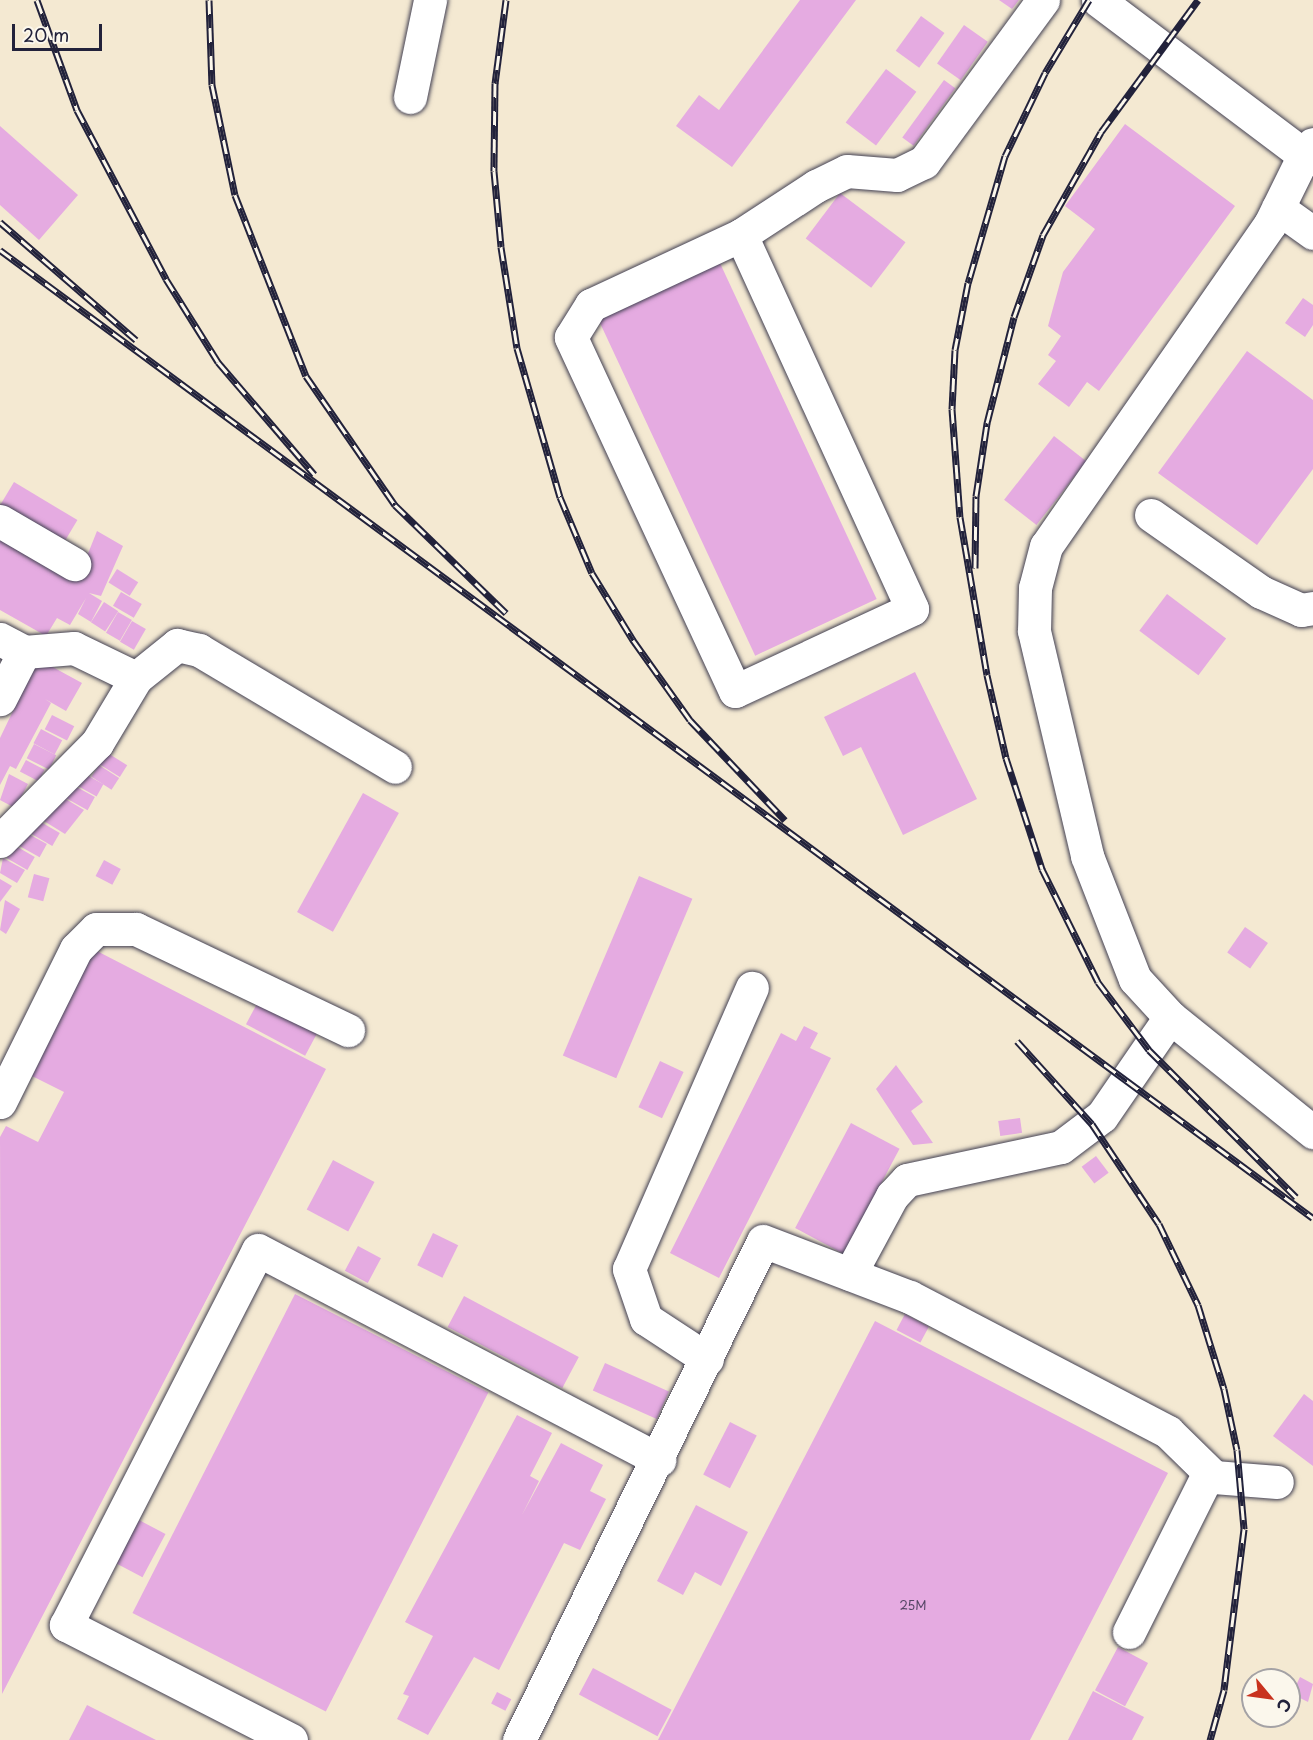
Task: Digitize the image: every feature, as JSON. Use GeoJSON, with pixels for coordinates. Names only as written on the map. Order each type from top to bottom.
{"type":"FeatureCollection","features":[{"type":"Feature","properties":{"kind":"lane"},"geometry":{"type":"LineString","coordinates":[[410,97],[430,0]]}},
{"type":"Feature","properties":{"kind":"lane"},"geometry":{"type":"LineString","coordinates":[[741,235],[912,609],[735,690],[571,337],[591,305],[741,235],[848,171],[897,175],[924,162],[1044,0]]}},
{"type":"Feature","properties":{"kind":"lane"},"geometry":{"type":"LineString","coordinates":[[1098,0],[1310,153],[1278,208],[1046,546],[1035,588],[1034,631],[1087,856],[1135,979],[1170,1017],[1313,1132]]}},
{"type":"Feature","properties":{"kind":"lane"},"geometry":{"type":"LineString","coordinates":[[1278,208],[1313,233]]}},
{"type":"Feature","properties":{"kind":"lane"},"geometry":{"type":"LineString","coordinates":[[1151,515],[1261,591],[1301,610],[1313,609]]}},
{"type":"Feature","properties":{"kind":"lane"},"geometry":{"type":"LineString","coordinates":[[0,521],[74,564]]}},
{"type":"Feature","properties":{"kind":"lane"},"geometry":{"type":"LineString","coordinates":[[0,841],[97,743],[136,678],[177,645],[199,650],[395,767]]}},
{"type":"Feature","properties":{"kind":"lane"},"geometry":{"type":"LineString","coordinates":[[0,699],[12,646],[74,648],[136,678]]}},
{"type":"Feature","properties":{"kind":"lane"},"geometry":{"type":"LineString","coordinates":[[0,1102],[76,949],[96,929],[136,928],[348,1030]]}},
{"type":"Feature","properties":{"kind":"lane"},"geometry":{"type":"LineString","coordinates":[[707,1359],[646,1319],[629,1269],[752,988]]}},
{"type":"Feature","properties":{"kind":"lane"},"geometry":{"type":"LineString","coordinates":[[850,1274],[891,1196],[907,1180],[1061,1147],[1102,1116],[1170,1017]]}},
{"type":"Feature","properties":{"kind":"lane"},"geometry":{"type":"LineString","coordinates":[[519,1740],[659,1460],[763,1241],[910,1297],[1168,1432],[1208,1474],[1242,1483],[1277,1482]]}},
{"type":"Feature","properties":{"kind":"lane"},"geometry":{"type":"LineString","coordinates":[[291,1740],[66,1625],[258,1250],[659,1460]]}},
{"type":"Feature","properties":{"kind":"lane"},"geometry":{"type":"LineString","coordinates":[[1129,1632],[1208,1474]]}},
{"type":"Feature","properties":{"kind":"building"},"geometry":{"type":"Polygon","coordinates":[[[800,0],[856,0],[732,167],[676,126],[699,95],[719,110],[800,0]]]}},
{"type":"Feature","properties":{"kind":"building"},"geometry":{"type":"Polygon","coordinates":[[[999,0],[1019,0],[1012,9],[999,0]]]}},
{"type":"Feature","properties":{"kind":"building"},"geometry":{"type":"Polygon","coordinates":[[[921,16],[944,33],[919,68],[896,51],[921,16]]]}},
{"type":"Feature","properties":{"kind":"building"},"geometry":{"type":"Polygon","coordinates":[[[964,25],[988,42],[961,80],[937,64],[964,25]]]}},
{"type":"Feature","properties":{"kind":"building"},"geometry":{"type":"Polygon","coordinates":[[[886,69],[916,92],[876,145],[846,123],[886,69]]]}},
{"type":"Feature","properties":{"kind":"building"},"geometry":{"type":"Polygon","coordinates":[[[944,80],[955,88],[914,146],[902,137],[944,80]]]}},
{"type":"Feature","properties":{"kind":"building"},"geometry":{"type":"Polygon","coordinates":[[[1125,124],[1235,206],[1099,391],[1087,382],[1069,407],[1038,384],[1056,361],[1048,355],[1061,336],[1048,326],[1063,272],[1095,229],[1065,206],[1125,124]]]}},
{"type":"Feature","properties":{"kind":"building"},"geometry":{"type":"Polygon","coordinates":[[[0,126],[78,195],[39,240],[0,205],[0,126]]]}},
{"type":"Feature","properties":{"kind":"building"},"geometry":{"type":"Polygon","coordinates":[[[840,193],[905,242],[871,288],[806,239],[840,193]]]}},
{"type":"Feature","properties":{"kind":"building"},"geometry":{"type":"Polygon","coordinates":[[[719,261],[877,599],[755,656],[598,318],[719,261]]]}},
{"type":"Feature","properties":{"kind":"building"},"geometry":{"type":"Polygon","coordinates":[[[1303,298],[1313,305],[1313,325],[1305,337],[1285,323],[1303,298]]]}},
{"type":"Feature","properties":{"kind":"building"},"geometry":{"type":"Polygon","coordinates":[[[1247,351],[1313,400],[1313,469],[1257,545],[1158,473],[1247,351]]]}},
{"type":"Feature","properties":{"kind":"building"},"geometry":{"type":"Polygon","coordinates":[[[1054,436],[1086,461],[1036,525],[1004,500],[1054,436]]]}},
{"type":"Feature","properties":{"kind":"building"},"geometry":{"type":"Polygon","coordinates":[[[14,482],[77,520],[64,543],[0,505],[14,482]]]}},
{"type":"Feature","properties":{"kind":"building"},"geometry":{"type":"Polygon","coordinates":[[[97,531],[123,546],[101,596],[89,593],[102,601],[91,622],[78,614],[86,598],[70,625],[57,618],[46,636],[0,610],[0,536],[77,581],[97,531]]]}},
{"type":"Feature","properties":{"kind":"building"},"geometry":{"type":"Polygon","coordinates":[[[117,569],[138,582],[130,596],[109,583],[117,569]]]}},
{"type":"Feature","properties":{"kind":"building"},"geometry":{"type":"Polygon","coordinates":[[[121,592],[142,604],[134,618],[113,606],[121,592]]]}},
{"type":"Feature","properties":{"kind":"building"},"geometry":{"type":"Polygon","coordinates":[[[1167,594],[1226,639],[1198,675],[1139,631],[1167,594]]]}},
{"type":"Feature","properties":{"kind":"building"},"geometry":{"type":"Polygon","coordinates":[[[104,602],[118,611],[105,631],[91,622],[104,602]]]}},
{"type":"Feature","properties":{"kind":"building"},"geometry":{"type":"Polygon","coordinates":[[[118,612],[132,620],[120,641],[106,633],[118,612]]]}},
{"type":"Feature","properties":{"kind":"building"},"geometry":{"type":"Polygon","coordinates":[[[132,621],[146,629],[134,650],[120,642],[132,621]]]}},
{"type":"Feature","properties":{"kind":"building"},"geometry":{"type":"Polygon","coordinates":[[[38,659],[82,683],[66,711],[45,699],[51,703],[16,769],[10,766],[0,785],[0,738],[38,659]]]}},
{"type":"Feature","properties":{"kind":"building"},"geometry":{"type":"Polygon","coordinates":[[[915,672],[977,799],[903,835],[861,747],[843,756],[824,717],[915,672]]]}},
{"type":"Feature","properties":{"kind":"building"},"geometry":{"type":"Polygon","coordinates":[[[52,715],[74,726],[67,741],[45,729],[52,715]]]}},
{"type":"Feature","properties":{"kind":"building"},"geometry":{"type":"Polygon","coordinates":[[[41,729],[62,740],[55,754],[33,743],[41,729]]]}},
{"type":"Feature","properties":{"kind":"building"},"geometry":{"type":"Polygon","coordinates":[[[34,744],[56,755],[49,770],[27,758],[34,744]]]}},
{"type":"Feature","properties":{"kind":"building"},"geometry":{"type":"Polygon","coordinates":[[[106,752],[127,765],[120,777],[99,764],[106,752]]]}},
{"type":"Feature","properties":{"kind":"building"},"geometry":{"type":"Polygon","coordinates":[[[26,760],[45,770],[38,781],[20,771],[26,760]]]}},
{"type":"Feature","properties":{"kind":"building"},"geometry":{"type":"Polygon","coordinates":[[[99,765],[119,778],[112,790],[91,777],[99,765]]]}},
{"type":"Feature","properties":{"kind":"building"},"geometry":{"type":"Polygon","coordinates":[[[9,774],[28,784],[15,808],[0,800],[9,774]]]}},
{"type":"Feature","properties":{"kind":"building"},"geometry":{"type":"Polygon","coordinates":[[[85,774],[103,784],[97,796],[78,786],[85,774]]]}},
{"type":"Feature","properties":{"kind":"building"},"geometry":{"type":"Polygon","coordinates":[[[73,785],[95,797],[88,810],[66,798],[73,785]]]}},
{"type":"Feature","properties":{"kind":"building"},"geometry":{"type":"Polygon","coordinates":[[[363,793],[399,813],[333,932],[297,912],[363,793]]]}},
{"type":"Feature","properties":{"kind":"building"},"geometry":{"type":"Polygon","coordinates":[[[64,798],[84,810],[65,834],[44,821],[64,798]]]}},
{"type":"Feature","properties":{"kind":"building"},"geometry":{"type":"Polygon","coordinates":[[[39,821],[60,833],[52,846],[32,834],[39,821]]]}},
{"type":"Feature","properties":{"kind":"building"},"geometry":{"type":"Polygon","coordinates":[[[25,832],[47,844],[40,857],[18,845],[25,832]]]}},
{"type":"Feature","properties":{"kind":"building"},"geometry":{"type":"Polygon","coordinates":[[[14,845],[35,857],[27,870],[6,858],[14,845]]]}},
{"type":"Feature","properties":{"kind":"building"},"geometry":{"type":"Polygon","coordinates":[[[3,858],[25,870],[17,883],[0,873],[3,858]]]}},
{"type":"Feature","properties":{"kind":"building"},"geometry":{"type":"Polygon","coordinates":[[[104,860],[121,869],[112,885],[96,876],[104,860]]]}},
{"type":"Feature","properties":{"kind":"building"},"geometry":{"type":"Polygon","coordinates":[[[34,874],[49,878],[43,901],[28,897],[34,874]]]}},
{"type":"Feature","properties":{"kind":"building"},"geometry":{"type":"Polygon","coordinates":[[[639,876],[692,899],[616,1078],[563,1055],[639,876]]]}},
{"type":"Feature","properties":{"kind":"building"},"geometry":{"type":"Polygon","coordinates":[[[0,879],[12,886],[0,902],[0,879]]]}},
{"type":"Feature","properties":{"kind":"building"},"geometry":{"type":"Polygon","coordinates":[[[5,900],[20,909],[6,934],[0,930],[5,900]]]}},
{"type":"Feature","properties":{"kind":"building"},"geometry":{"type":"Polygon","coordinates":[[[1245,927],[1268,943],[1250,968],[1227,952],[1245,927]]]}},
{"type":"Feature","properties":{"kind":"building"},"geometry":{"type":"Polygon","coordinates":[[[93,949],[326,1069],[2,1694],[0,1137],[6,1126],[38,1142],[64,1092],[28,1074],[93,949]]]}},
{"type":"Feature","properties":{"kind":"building"},"geometry":{"type":"Polygon","coordinates":[[[261,996],[320,1027],[305,1056],[246,1024],[261,996]]]}},
{"type":"Feature","properties":{"kind":"building"},"geometry":{"type":"Polygon","coordinates":[[[804,1026],[818,1033],[810,1048],[831,1058],[719,1278],[670,1253],[781,1033],[796,1041],[804,1026]]]}},
{"type":"Feature","properties":{"kind":"building"},"geometry":{"type":"Polygon","coordinates":[[[660,1061],[684,1072],[662,1118],[638,1107],[660,1061]]]}},
{"type":"Feature","properties":{"kind":"building"},"geometry":{"type":"Polygon","coordinates":[[[896,1065],[923,1102],[911,1111],[933,1143],[913,1145],[876,1089],[896,1065]]]}},
{"type":"Feature","properties":{"kind":"building"},"geometry":{"type":"Polygon","coordinates":[[[1020,1118],[1022,1133],[1000,1136],[998,1121],[1020,1118]]]}},
{"type":"Feature","properties":{"kind":"building"},"geometry":{"type":"Polygon","coordinates":[[[851,1123],[900,1149],[844,1254],[795,1228],[851,1123]]]}},
{"type":"Feature","properties":{"kind":"building"},"geometry":{"type":"Polygon","coordinates":[[[1096,1156],[1109,1173],[1094,1184],[1082,1167],[1096,1156]]]}},
{"type":"Feature","properties":{"kind":"building"},"geometry":{"type":"Polygon","coordinates":[[[333,1160],[374,1182],[348,1232],[307,1209],[333,1160]]]}},
{"type":"Feature","properties":{"kind":"building"},"geometry":{"type":"Polygon","coordinates":[[[433,1233],[458,1245],[442,1278],[417,1265],[433,1233]]]}},
{"type":"Feature","properties":{"kind":"building"},"geometry":{"type":"Polygon","coordinates":[[[358,1246],[381,1258],[368,1283],[345,1271],[358,1246]]]}},
{"type":"Feature","properties":{"kind":"building"},"geometry":{"type":"Polygon","coordinates":[[[295,1294],[488,1393],[326,1711],[132,1613],[295,1294]]]}},
{"type":"Feature","properties":{"kind":"building"},"geometry":{"type":"Polygon","coordinates":[[[464,1296],[579,1357],[562,1388],[448,1327],[464,1296]]]}},
{"type":"Feature","properties":{"kind":"building"},"geometry":{"type":"Polygon","coordinates":[[[905,1314],[929,1327],[920,1343],[897,1330],[905,1314]]]}},
{"type":"Feature","properties":{"kind":"building"},"geometry":{"type":"Polygon","coordinates":[[[875,1321],[1168,1473],[1030,1740],[658,1740],[875,1321]]]}},
{"type":"Feature","properties":{"kind":"building"},"geometry":{"type":"Polygon","coordinates":[[[605,1363],[669,1391],[657,1419],[593,1390],[605,1363]]]}},
{"type":"Feature","properties":{"kind":"building"},"geometry":{"type":"Polygon","coordinates":[[[1304,1394],[1313,1401],[1313,1466],[1273,1436],[1304,1394]]]}},
{"type":"Feature","properties":{"kind":"building"},"geometry":{"type":"Polygon","coordinates":[[[517,1415],[552,1433],[530,1476],[539,1481],[522,1515],[561,1443],[603,1465],[590,1491],[606,1499],[580,1550],[564,1543],[499,1670],[474,1657],[428,1735],[397,1719],[409,1696],[403,1694],[433,1636],[405,1622],[517,1415]]]}},
{"type":"Feature","properties":{"kind":"building"},"geometry":{"type":"Polygon","coordinates":[[[730,1422],[757,1436],[730,1488],[703,1475],[730,1422]]]}},
{"type":"Feature","properties":{"kind":"building"},"geometry":{"type":"Polygon","coordinates":[[[696,1505],[748,1532],[721,1586],[695,1572],[683,1595],[657,1581],[696,1505]]]}},
{"type":"Feature","properties":{"kind":"building"},"geometry":{"type":"Polygon","coordinates":[[[139,1520],[165,1534],[142,1577],[116,1563],[139,1520]]]}},
{"type":"Feature","properties":{"kind":"building"},"geometry":{"type":"Polygon","coordinates":[[[1118,1647],[1148,1663],[1125,1706],[1095,1690],[1118,1647]]]}},
{"type":"Feature","properties":{"kind":"building"},"geometry":{"type":"Polygon","coordinates":[[[593,1668],[672,1710],[657,1736],[579,1694],[593,1668]]]}},
{"type":"Feature","properties":{"kind":"building"},"geometry":{"type":"Polygon","coordinates":[[[1301,1678],[1313,1684],[1308,1702],[1301,1698],[1301,1678]]]}},
{"type":"Feature","properties":{"kind":"building"},"geometry":{"type":"Polygon","coordinates":[[[1093,1691],[1144,1717],[1132,1740],[1068,1740],[1093,1691]]]}},
{"type":"Feature","properties":{"kind":"building"},"geometry":{"type":"Polygon","coordinates":[[[497,1692],[511,1699],[505,1711],[491,1704],[497,1692]]]}},
{"type":"Feature","properties":{"kind":"building"},"geometry":{"type":"Polygon","coordinates":[[[87,1705],[156,1740],[69,1740],[87,1705]]]}},
{"type":"Feature","properties":{"kind":"railway"},"geometry":{"type":"LineString","coordinates":[[37,0],[77,110],[166,279],[218,362],[314,474]]}},
{"type":"Feature","properties":{"kind":"railway"},"geometry":{"type":"LineString","coordinates":[[209,0],[212,85],[235,195],[306,376],[395,505],[506,613]]}},
{"type":"Feature","properties":{"kind":"railway"},"geometry":{"type":"LineString","coordinates":[[506,0],[495,83],[494,171],[501,247],[517,348],[560,497],[592,573],[633,640],[690,720],[785,820]]}},
{"type":"Feature","properties":{"kind":"railway"},"geometry":{"type":"LineString","coordinates":[[1089,0],[1045,73],[1005,156],[968,283],[955,350],[952,409],[960,517],[987,675],[1006,758],[1042,869],[1098,982],[1149,1050],[1296,1197]]}},
{"type":"Feature","properties":{"kind":"railway"},"geometry":{"type":"LineString","coordinates":[[975,568],[976,496],[987,423],[1014,317],[1043,235],[1101,132],[1198,0]]}},
{"type":"Feature","properties":{"kind":"railway"},"geometry":{"type":"LineString","coordinates":[[0,222],[136,340]]}},
{"type":"Feature","properties":{"kind":"railway"},"geometry":{"type":"LineString","coordinates":[[0,250],[1313,1218]]}},
{"type":"Feature","properties":{"kind":"railway"},"geometry":{"type":"LineString","coordinates":[[1017,1041],[1092,1124],[1159,1224],[1198,1305],[1224,1389],[1237,1450],[1244,1529],[1224,1690],[1210,1740]]}}]}
